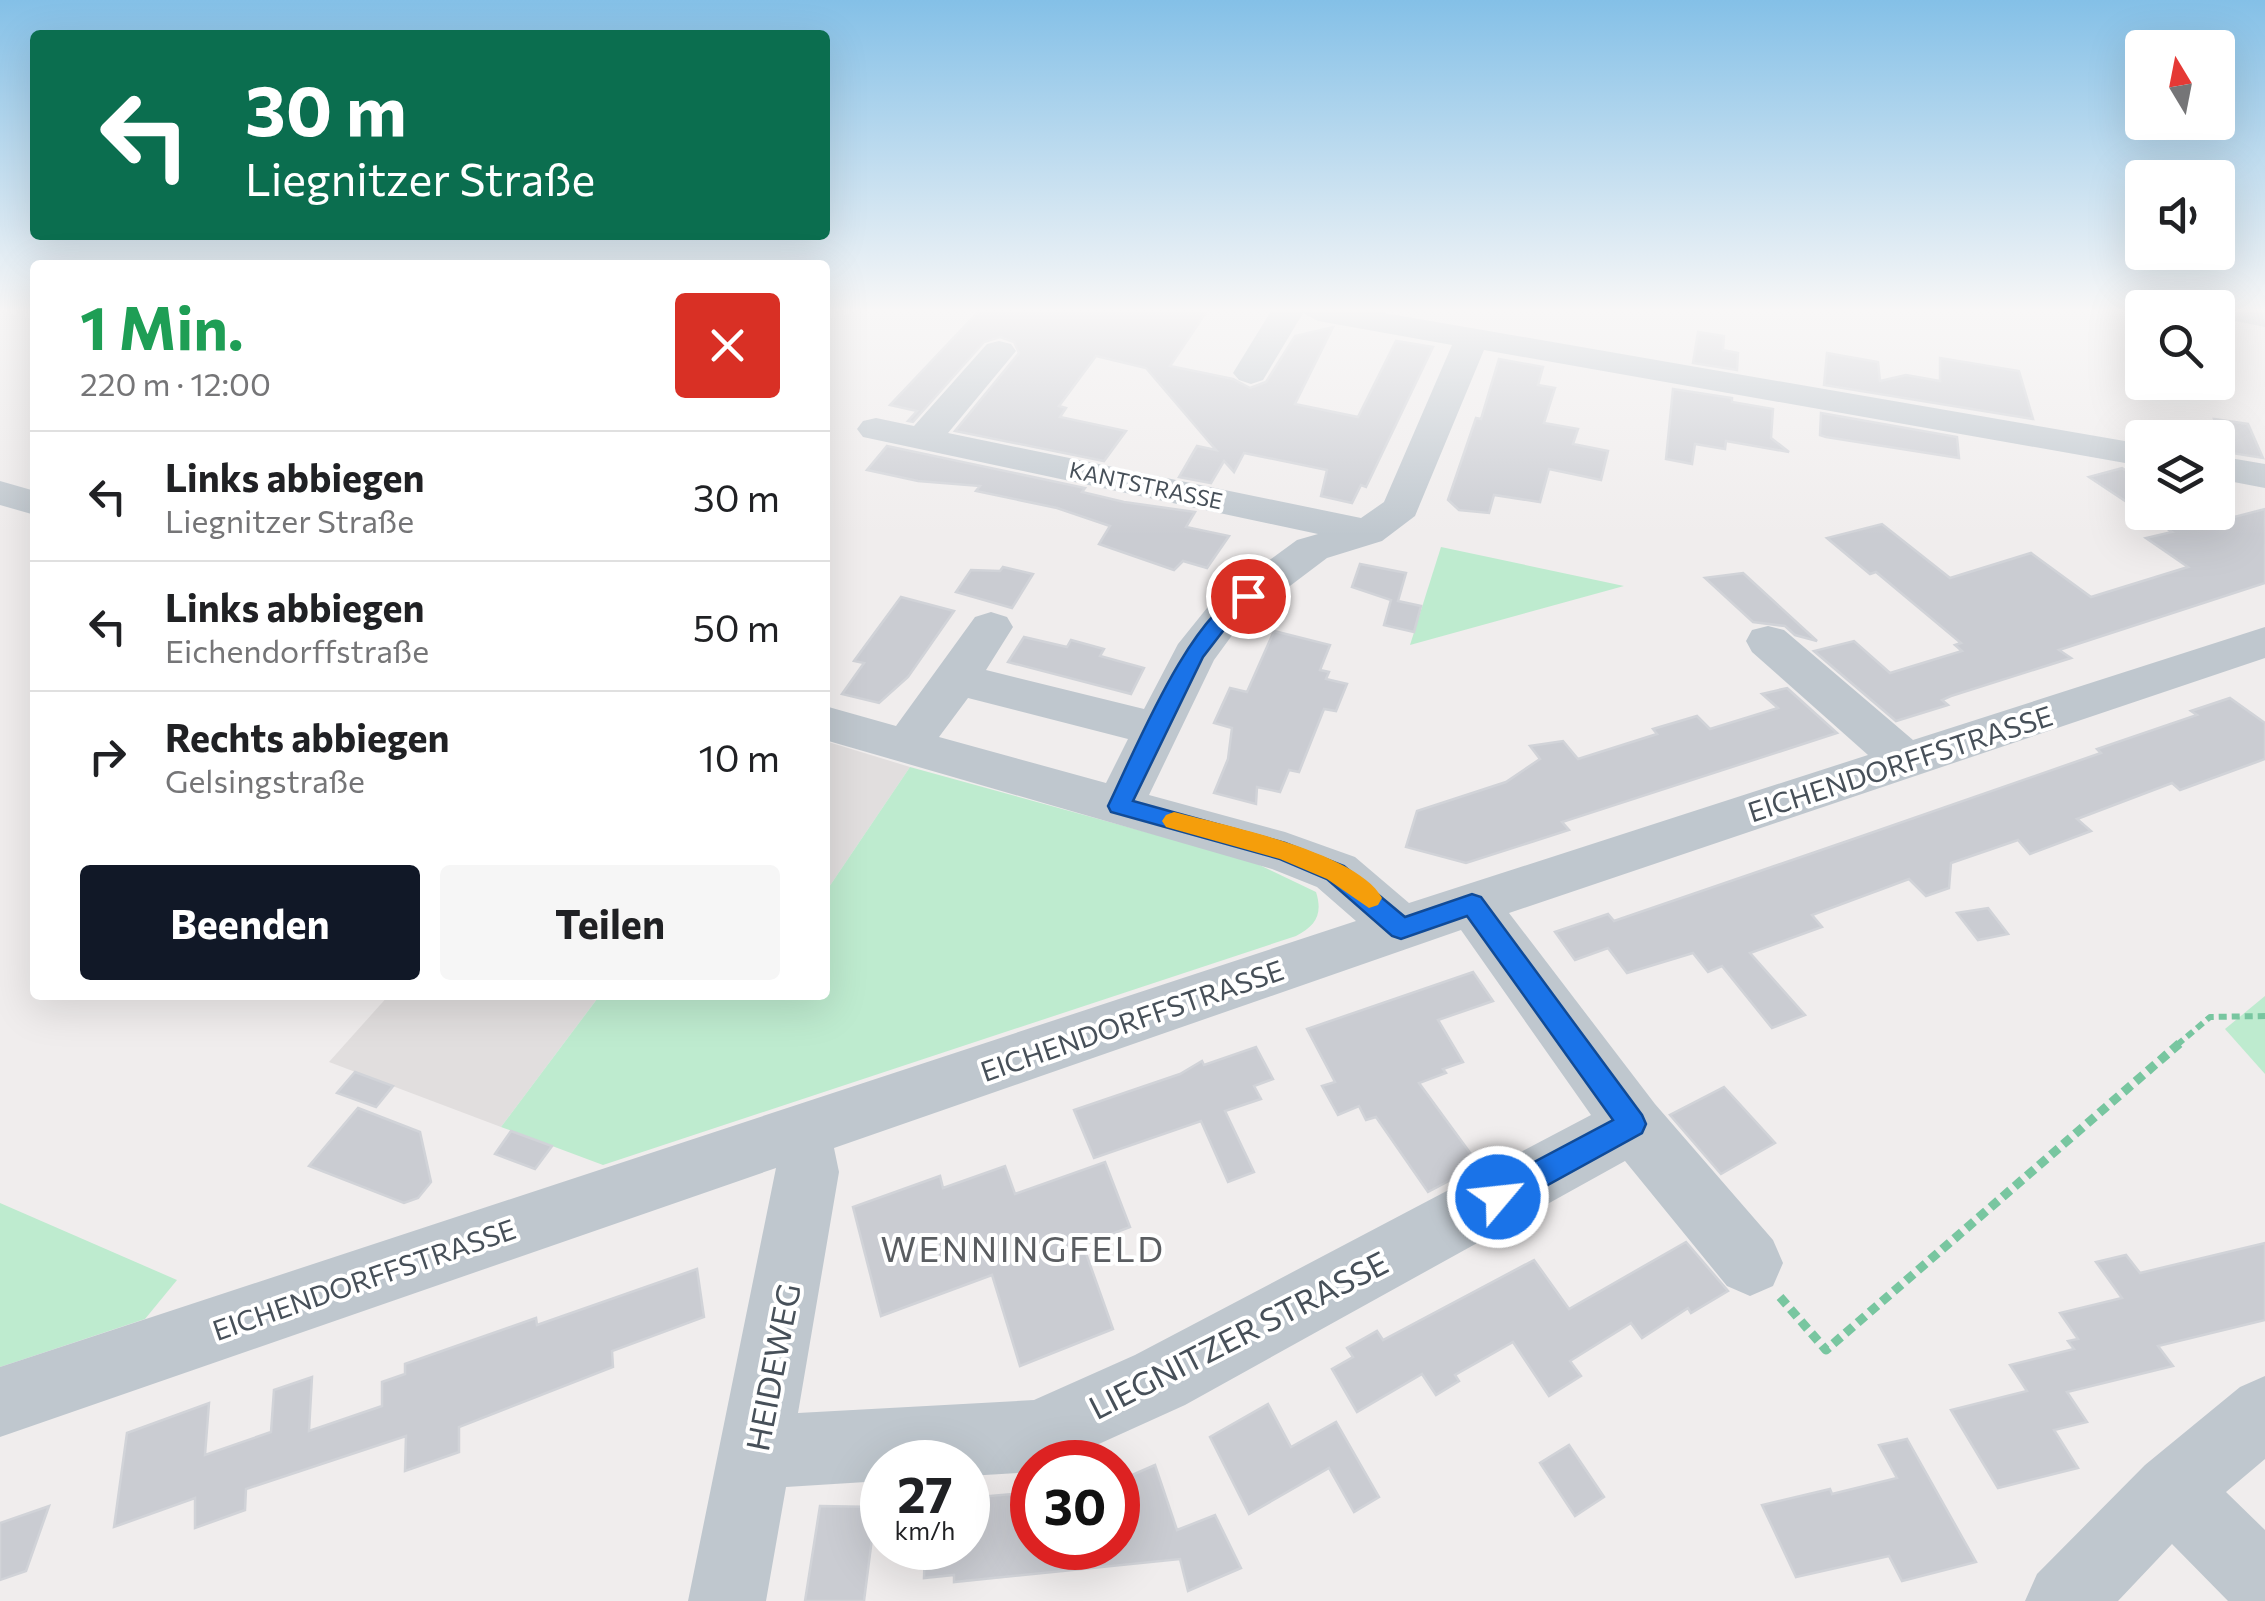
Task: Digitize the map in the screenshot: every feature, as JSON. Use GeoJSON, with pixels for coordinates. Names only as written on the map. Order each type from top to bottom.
{"type":"FeatureCollection","features":[{"type":"Feature","properties":{"kind":"street"},"geometry":{"type":"LineString","coordinates":[[924,437],[969,386]]}},
{"type":"Feature","properties":{"kind":"street"},"geometry":{"type":"LineString","coordinates":[[1119,806],[1194,655],[1226,613],[1312,549],[1368,532],[1401,508],[1452,386]]}},
{"type":"Feature","properties":{"kind":"street"},"geometry":{"type":"LineString","coordinates":[[1745,386],[2125,452]]}},
{"type":"Feature","properties":{"kind":"street","name":"KANTSTRASSE"},"geometry":{"type":"LineString","coordinates":[[876,428],[1368,532]]}},
{"type":"Feature","properties":{"kind":"street"},"geometry":{"type":"LineString","coordinates":[[2235,471],[2265,476]]}},
{"type":"Feature","properties":{"kind":"street"},"geometry":{"type":"LineString","coordinates":[[0,494],[30,502]]}},
{"type":"Feature","properties":{"kind":"street"},"geometry":{"type":"LineString","coordinates":[[907,746],[991,627]]}},
{"type":"Feature","properties":{"kind":"street"},"geometry":{"type":"LineString","coordinates":[[1768,641],[1906,761]]}},
{"type":"Feature","properties":{"kind":"street","name":"EICHENDORFFSTRASSE"},"geometry":{"type":"LineString","coordinates":[[0,1402],[1472,904],[2265,642]]}},
{"type":"Feature","properties":{"kind":"street"},"geometry":{"type":"LineString","coordinates":[[957,679],[1157,729]]}},
{"type":"Feature","properties":{"kind":"street"},"geometry":{"type":"LineString","coordinates":[[830,725],[1285,852],[1336,872],[1401,928]]}},
{"type":"Feature","properties":{"kind":"street"},"geometry":{"type":"LineString","coordinates":[[1472,904],[1632,1124],[1750,1262]]}},
{"type":"Feature","properties":{"kind":"street","name":"LIEGNITZER STRASSE"},"geometry":{"type":"LineString","coordinates":[[756,1452],[1036,1436],[1160,1380],[1632,1124]]}},
{"type":"Feature","properties":{"kind":"street","name":"HEIDEWEG"},"geometry":{"type":"LineString","coordinates":[[727,1601],[808,1172],[800,1132]]}},
{"type":"Feature","properties":{"kind":"street"},"geometry":{"type":"LineString","coordinates":[[2064,1601],[2170,1491],[2265,1412]]}},
{"type":"Feature","properties":{"kind":"street"},"geometry":{"type":"LineString","coordinates":[[2170,1491],[2265,1583]]}},
{"type":"Feature","properties":{"kind":"path"},"geometry":{"type":"LineString","coordinates":[[1750,1262],[1826,1350],[2210,1018],[2265,1016]]}},
{"type":"Feature","properties":{"kind":"shaded area"},"geometry":{"type":"Polygon","coordinates":[[[830,743],[910,767],[830,886],[830,743]]]}},
{"type":"Feature","properties":{"kind":"shaded area"},"geometry":{"type":"Polygon","coordinates":[[[385,1000],[596,1000],[501,1127],[329,1062],[385,1000]]]}},
{"type":"Feature","properties":{"kind":"green space"},"geometry":{"type":"Polygon","coordinates":[[[1441,547],[1624,586],[1410,645],[1441,547]]]}},
{"type":"Feature","properties":{"kind":"green space"},"geometry":{"type":"Polygon","coordinates":[[[910,767],[1251,861],[1316,892],[1319,907],[1309,928],[1296,936],[603,1165],[501,1127],[596,1000],[830,1000],[830,886],[910,767]]]}},
{"type":"Feature","properties":{"kind":"green space"},"geometry":{"type":"Polygon","coordinates":[[[2265,996],[2265,1074],[2225,1029],[2265,996]]]}},
{"type":"Feature","properties":{"kind":"green space"},"geometry":{"type":"Polygon","coordinates":[[[0,1203],[177,1280],[145,1319],[0,1367],[0,1203]]]}},
{"type":"Feature","properties":{"kind":"building"},"geometry":{"type":"Polygon","coordinates":[[[908,386],[945,386],[913,422],[908,421],[917,411],[890,405],[908,386]]]}},
{"type":"Feature","properties":{"kind":"building"},"geometry":{"type":"Polygon","coordinates":[[[992,386],[1074,386],[1059,406],[1066,408],[1060,417],[1126,431],[1104,461],[955,431],[992,386]]]}},
{"type":"Feature","properties":{"kind":"building"},"geometry":{"type":"Polygon","coordinates":[[[1161,386],[1304,386],[1295,404],[1358,417],[1374,386],[1414,386],[1366,487],[1361,485],[1352,503],[1321,496],[1327,470],[1244,453],[1234,472],[1224,461],[1211,483],[1179,477],[1197,446],[1216,450],[1161,386]]]}},
{"type":"Feature","properties":{"kind":"building"},"geometry":{"type":"Polygon","coordinates":[[[1491,386],[1555,388],[1544,423],[1578,429],[1573,444],[1608,451],[1601,480],[1549,469],[1540,502],[1494,495],[1489,513],[1459,510],[1448,500],[1476,418],[1481,419],[1491,386]]]}},
{"type":"Feature","properties":{"kind":"building"},"geometry":{"type":"Polygon","coordinates":[[[1828,386],[2023,386],[2033,419],[1828,386]]]}},
{"type":"Feature","properties":{"kind":"building"},"geometry":{"type":"Polygon","coordinates":[[[1673,389],[1773,409],[1771,438],[1789,452],[1726,441],[1725,449],[1695,444],[1692,464],[1666,459],[1673,389]]]}},
{"type":"Feature","properties":{"kind":"building"},"geometry":{"type":"Polygon","coordinates":[[[1821,413],[1957,437],[1959,458],[1826,437],[1820,435],[1821,413]]]}},
{"type":"Feature","properties":{"kind":"building"},"geometry":{"type":"Polygon","coordinates":[[[2235,422],[2248,424],[2263,458],[2235,454],[2235,422]]]}},
{"type":"Feature","properties":{"kind":"building"},"geometry":{"type":"Polygon","coordinates":[[[887,446],[1085,488],[1082,492],[1124,502],[1195,512],[1186,527],[1229,536],[1207,568],[1183,561],[1174,570],[1099,544],[1110,526],[1057,508],[976,491],[980,486],[918,481],[867,470],[887,446]]]}},
{"type":"Feature","properties":{"kind":"building"},"geometry":{"type":"Polygon","coordinates":[[[2125,470],[2125,501],[2089,477],[2125,470]]]}},
{"type":"Feature","properties":{"kind":"building"},"geometry":{"type":"Polygon","coordinates":[[[2265,509],[2265,583],[2059,650],[2071,658],[1951,696],[1942,700],[1948,705],[1896,721],[1814,651],[1854,641],[1890,673],[1962,651],[1955,645],[1961,643],[1876,572],[1870,574],[1827,538],[1882,524],[1950,578],[2031,553],[2091,597],[2188,567],[2146,538],[2172,532],[2169,530],[2235,530],[2235,517],[2265,509]]]}},
{"type":"Feature","properties":{"kind":"building"},"geometry":{"type":"Polygon","coordinates":[[[1360,564],[1406,573],[1398,601],[1421,606],[1414,632],[1384,625],[1391,600],[1352,587],[1360,564]]]}},
{"type":"Feature","properties":{"kind":"building"},"geometry":{"type":"Polygon","coordinates":[[[1003,567],[1033,574],[1012,608],[956,592],[971,570],[1000,571],[1003,567]]]}},
{"type":"Feature","properties":{"kind":"building"},"geometry":{"type":"Polygon","coordinates":[[[1743,573],[1817,641],[1795,635],[1785,626],[1753,622],[1705,578],[1743,573]]]}},
{"type":"Feature","properties":{"kind":"building"},"geometry":{"type":"Polygon","coordinates":[[[901,597],[954,611],[908,677],[879,703],[842,694],[864,663],[854,661],[901,597]]]}},
{"type":"Feature","properties":{"kind":"building"},"geometry":{"type":"Polygon","coordinates":[[[1274,631],[1330,645],[1320,670],[1329,672],[1326,679],[1347,684],[1336,711],[1324,709],[1299,772],[1289,770],[1280,792],[1257,787],[1256,804],[1214,793],[1228,759],[1232,728],[1214,723],[1230,688],[1247,692],[1274,631]]]}},
{"type":"Feature","properties":{"kind":"building"},"geometry":{"type":"Polygon","coordinates":[[[1024,637],[1067,647],[1071,640],[1104,649],[1100,656],[1144,668],[1131,694],[1008,662],[1024,637]]]}},
{"type":"Feature","properties":{"kind":"building"},"geometry":{"type":"Polygon","coordinates":[[[1787,688],[1837,733],[1562,822],[1569,830],[1466,863],[1406,847],[1417,811],[1506,782],[1540,759],[1530,746],[1563,741],[1578,759],[1657,734],[1653,729],[1697,716],[1710,729],[1778,708],[1762,694],[1787,688]]]}},
{"type":"Feature","properties":{"kind":"building"},"geometry":{"type":"Polygon","coordinates":[[[2230,698],[2265,723],[2265,759],[2180,790],[2172,783],[2077,819],[2091,831],[2030,854],[2018,840],[1951,863],[1949,888],[1926,896],[1909,879],[1812,915],[1822,927],[1750,953],[1805,1015],[1772,1028],[1722,966],[1708,972],[1693,953],[1627,973],[1608,948],[1575,960],[1555,932],[1608,914],[1614,921],[1865,835],[2101,753],[2097,749],[2197,715],[2191,711],[2230,698]]]}},
{"type":"Feature","properties":{"kind":"building"},"geometry":{"type":"Polygon","coordinates":[[[1988,908],[2008,934],[1978,940],[1957,913],[1988,908]]]}},
{"type":"Feature","properties":{"kind":"building"},"geometry":{"type":"Polygon","coordinates":[[[1473,972],[1493,1001],[1438,1020],[1463,1062],[1419,1083],[1479,1165],[1428,1192],[1376,1117],[1366,1120],[1359,1106],[1338,1115],[1322,1086],[1335,1082],[1307,1029],[1473,972]]]}},
{"type":"Feature","properties":{"kind":"building"},"geometry":{"type":"Polygon","coordinates":[[[1256,1047],[1273,1079],[1254,1086],[1261,1099],[1225,1111],[1254,1172],[1228,1182],[1201,1121],[1094,1158],[1074,1110],[1180,1074],[1202,1061],[1204,1065],[1256,1047]]]}},
{"type":"Feature","properties":{"kind":"building"},"geometry":{"type":"Polygon","coordinates":[[[355,1072],[393,1086],[376,1107],[337,1093],[355,1072]]]}},
{"type":"Feature","properties":{"kind":"building"},"geometry":{"type":"Polygon","coordinates":[[[1724,1087],[1775,1143],[1721,1174],[1670,1115],[1724,1087]]]}},
{"type":"Feature","properties":{"kind":"building"},"geometry":{"type":"Polygon","coordinates":[[[358,1108],[420,1132],[431,1182],[418,1198],[404,1203],[309,1166],[358,1108]]]}},
{"type":"Feature","properties":{"kind":"building"},"geometry":{"type":"Polygon","coordinates":[[[511,1131],[552,1146],[535,1169],[495,1154],[511,1131]]]}},
{"type":"Feature","properties":{"kind":"building"},"geometry":{"type":"Polygon","coordinates":[[[1105,1162],[1130,1227],[1083,1245],[1113,1329],[1020,1366],[992,1275],[881,1316],[853,1207],[940,1176],[943,1188],[1005,1166],[1015,1194],[1105,1162]]]}},
{"type":"Feature","properties":{"kind":"building"},"geometry":{"type":"Polygon","coordinates":[[[1686,1242],[1728,1291],[1691,1313],[1688,1308],[1642,1338],[1631,1323],[1570,1361],[1581,1376],[1549,1396],[1513,1342],[1455,1375],[1459,1381],[1436,1395],[1422,1374],[1357,1412],[1332,1369],[1353,1357],[1347,1348],[1377,1331],[1383,1340],[1534,1260],[1569,1309],[1686,1242]]]}},
{"type":"Feature","properties":{"kind":"building"},"geometry":{"type":"Polygon","coordinates":[[[2265,1243],[2265,1320],[2158,1346],[2173,1366],[2067,1392],[2087,1422],[2054,1430],[2078,1468],[1998,1488],[1951,1410],[2027,1391],[2010,1365],[2074,1349],[2068,1341],[2078,1339],[2060,1313],[2122,1298],[2096,1262],[2126,1255],[2140,1273],[2265,1243]]]}},
{"type":"Feature","properties":{"kind":"building"},"geometry":{"type":"Polygon","coordinates":[[[697,1269],[704,1317],[612,1351],[613,1367],[459,1427],[459,1452],[405,1471],[406,1436],[246,1489],[245,1510],[195,1528],[195,1498],[114,1527],[127,1433],[209,1403],[205,1455],[271,1432],[274,1390],[312,1377],[309,1431],[382,1406],[382,1382],[405,1374],[405,1364],[536,1318],[537,1325],[697,1269]]]}},
{"type":"Feature","properties":{"kind":"building"},"geometry":{"type":"Polygon","coordinates":[[[1268,1404],[1291,1447],[1336,1422],[1379,1497],[1354,1512],[1329,1468],[1249,1514],[1210,1437],[1268,1404]]]}},
{"type":"Feature","properties":{"kind":"building"},"geometry":{"type":"Polygon","coordinates":[[[1907,1439],[1976,1562],[1902,1581],[1889,1556],[1796,1577],[1762,1505],[1897,1478],[1879,1445],[1907,1439]]]}},
{"type":"Feature","properties":{"kind":"building"},"geometry":{"type":"Polygon","coordinates":[[[1569,1445],[1604,1497],[1575,1516],[1540,1463],[1569,1445]]]}},
{"type":"Feature","properties":{"kind":"building"},"geometry":{"type":"Polygon","coordinates":[[[1155,1465],[1177,1530],[1215,1515],[1241,1568],[1188,1591],[1180,1559],[1140,1563],[1140,1471],[1155,1465]]]}},
{"type":"Feature","properties":{"kind":"building"},"geometry":{"type":"Polygon","coordinates":[[[1010,1494],[1010,1570],[1072,1570],[954,1582],[954,1575],[924,1578],[924,1570],[990,1570],[990,1496],[1010,1494]]]}},
{"type":"Feature","properties":{"kind":"building"},"geometry":{"type":"Polygon","coordinates":[[[49,1506],[26,1571],[0,1580],[0,1523],[49,1506]]]}},
{"type":"Feature","properties":{"kind":"building"},"geometry":{"type":"Polygon","coordinates":[[[820,1506],[860,1507],[860,1570],[868,1570],[864,1601],[805,1601],[820,1506]]]}},
{"type":"Feature","properties":{"kind":"slow traffic"},"geometry":{"type":"LineString","coordinates":[[1174,821],[1285,852],[1336,872],[1369,898]]}},
{"type":"Feature","properties":{"kind":"district","name":"WENNINGFELD"},"geometry":{"type":"Point","coordinates":[1023,1247]}},
{"type":"Feature","properties":{"kind":"route"},"geometry":{"type":"LineString","coordinates":[[1248,596],[1226,613],[1194,655],[1119,806],[1285,852],[1336,872],[1401,928],[1472,904],[1632,1124],[1498,1197]]}}]}
